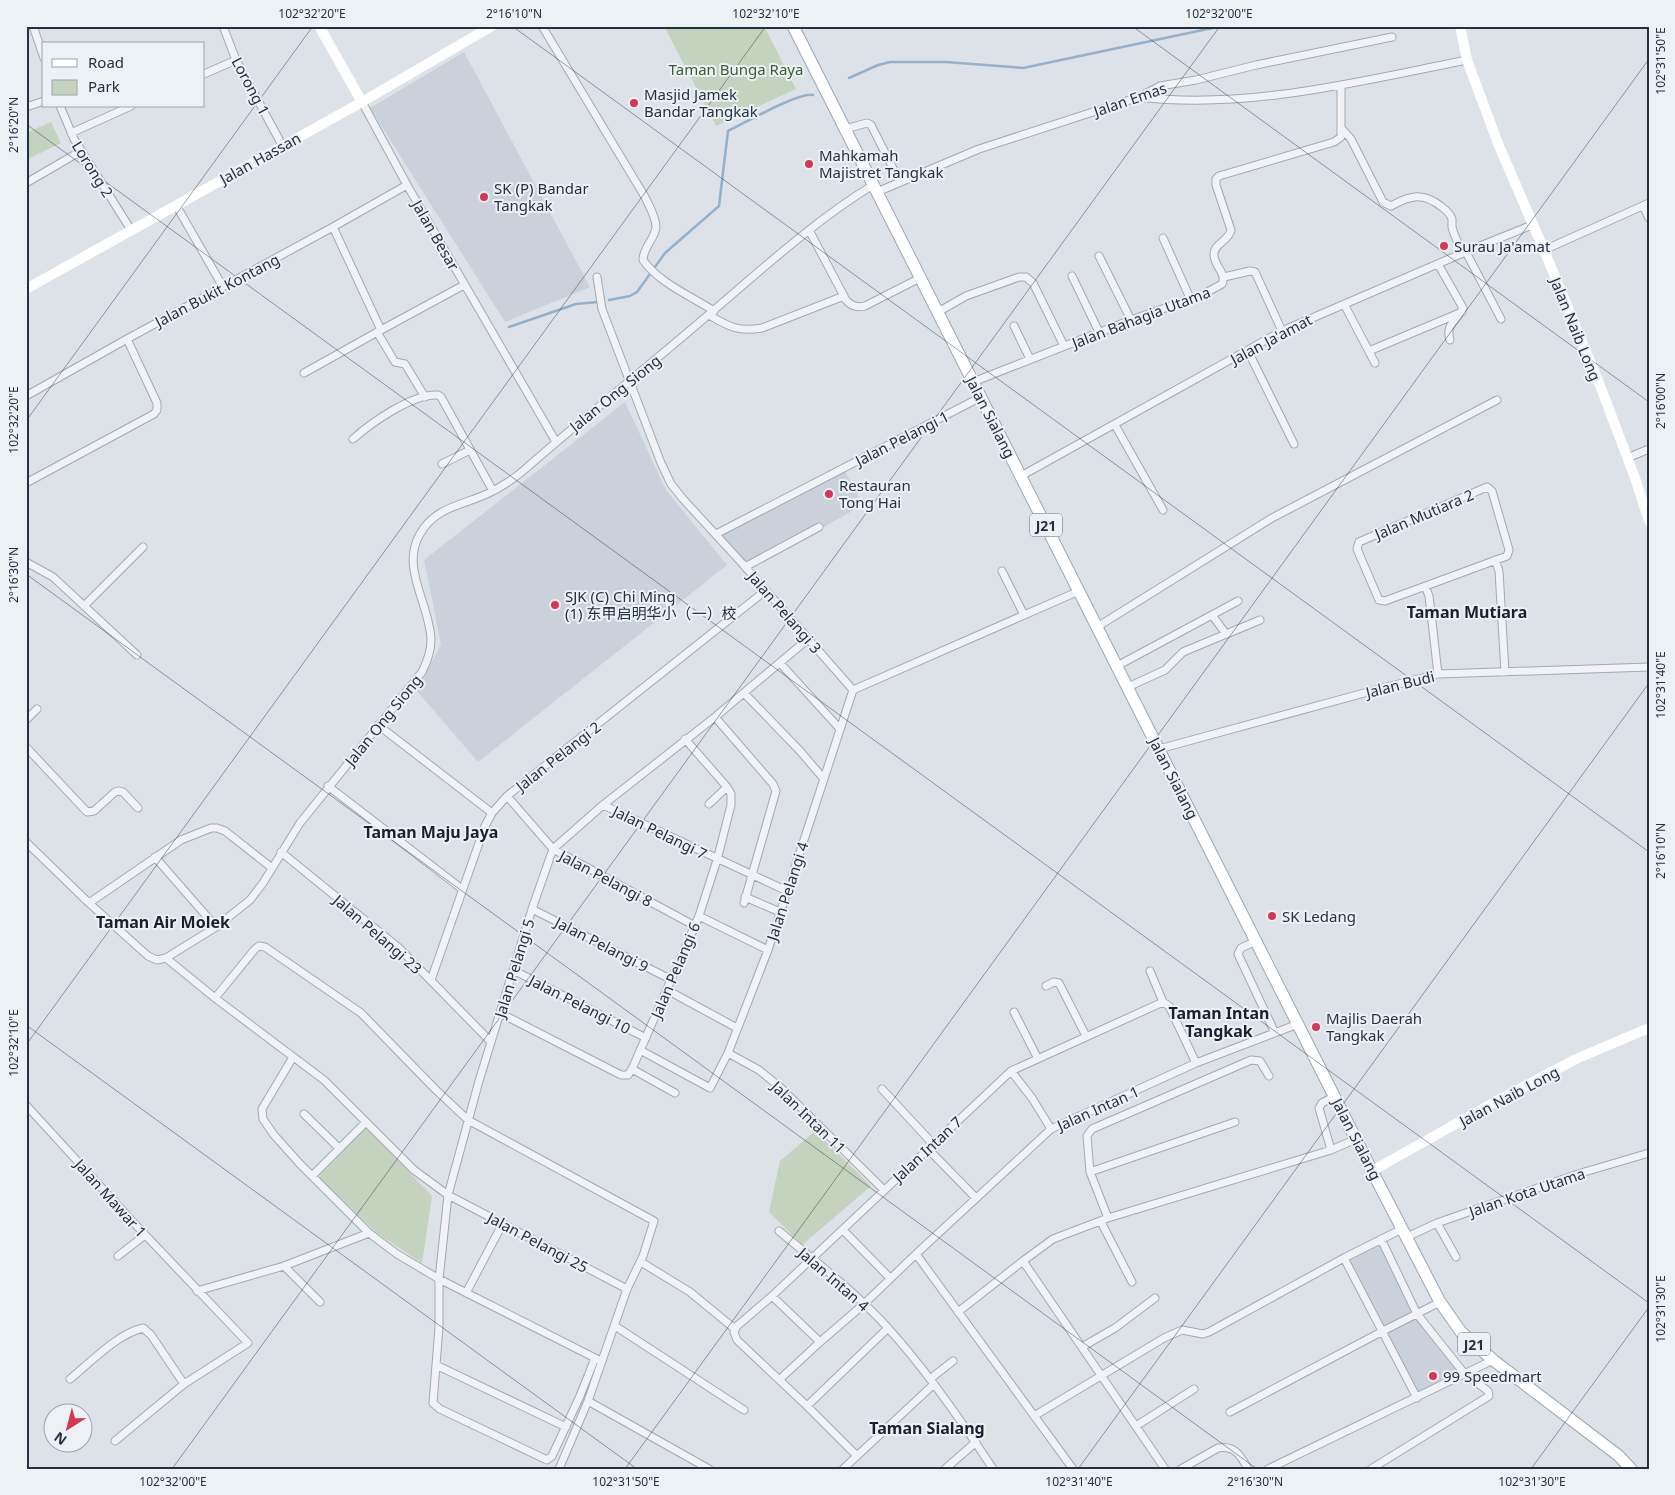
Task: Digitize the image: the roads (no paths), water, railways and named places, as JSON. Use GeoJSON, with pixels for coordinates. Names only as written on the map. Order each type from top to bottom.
{"type":"FeatureCollection","features":[{"type":"Feature","properties":{"kind":"main road","name":"Jalan Besar"},"geometry":{"type":"LineString","coordinates":[[319,26],[329,47],[362,102]]}},
{"type":"Feature","properties":{"kind":"main road","name":"Jalan Sialang"},"geometry":{"type":"LineString","coordinates":[[793,26],[1440,1302],[1461,1332],[1493,1360],[1618,1456],[1631,1469]]}},
{"type":"Feature","properties":{"kind":"main road","name":"Jalan Naib Long"},"geometry":{"type":"LineString","coordinates":[[1460,26],[1468,60],[1498,146],[1544,250],[1627,458],[1649,521]]}},
{"type":"Feature","properties":{"kind":"main road","name":"Jalan Hassan"},"geometry":{"type":"LineString","coordinates":[[26,289],[362,102],[485,28]]}},
{"type":"Feature","properties":{"kind":"main road","name":"Jalan Naib Long"},"geometry":{"type":"LineString","coordinates":[[1372,1171],[1493,1103],[1576,1060],[1649,1028]]}},
{"type":"Feature","properties":{"kind":"street"},"geometry":{"type":"LineString","coordinates":[[33,26],[42,52]]}},
{"type":"Feature","properties":{"kind":"street","name":"Lorong 1"},"geometry":{"type":"LineString","coordinates":[[223,26],[236,60],[282,145]]}},
{"type":"Feature","properties":{"kind":"street"},"geometry":{"type":"LineString","coordinates":[[542,26],[645,197],[656,228],[643,254],[643,260],[651,269],[726,325],[740,330],[762,328],[844,296]]}},
{"type":"Feature","properties":{"kind":"street","name":"Jalan Emas"},"geometry":{"type":"LineString","coordinates":[[875,188],[900,182],[979,149],[1139,97],[1160,86],[1196,80],[1256,65],[1392,37]]}},
{"type":"Feature","properties":{"kind":"street"},"geometry":{"type":"LineString","coordinates":[[205,74],[236,60]]}},
{"type":"Feature","properties":{"kind":"street"},"geometry":{"type":"LineString","coordinates":[[1139,97],[1163,100],[1252,98],[1341,85],[1468,60]]}},
{"type":"Feature","properties":{"kind":"street"},"geometry":{"type":"LineString","coordinates":[[1341,85],[1342,130],[1351,139],[1383,202],[1391,206],[1418,196],[1428,198],[1448,211],[1452,219],[1455,235],[1501,319]]}},
{"type":"Feature","properties":{"kind":"street"},"geometry":{"type":"LineString","coordinates":[[26,107],[42,102]]}},
{"type":"Feature","properties":{"kind":"street","name":"Jalan Besar"},"geometry":{"type":"LineString","coordinates":[[362,102],[464,285],[556,442]]}},
{"type":"Feature","properties":{"kind":"street","name":"Lorong 2"},"geometry":{"type":"LineString","coordinates":[[61,108],[81,151],[131,230]]}},
{"type":"Feature","properties":{"kind":"street"},"geometry":{"type":"LineString","coordinates":[[71,133],[127,108]]}},
{"type":"Feature","properties":{"kind":"street"},"geometry":{"type":"LineString","coordinates":[[845,129],[867,123],[871,125],[900,182]]}},
{"type":"Feature","properties":{"kind":"street","name":"Jalan Bahagia Utama"},"geometry":{"type":"LineString","coordinates":[[973,382],[1219,287],[1224,277],[1214,257],[1214,252],[1217,246],[1230,236],[1231,230],[1216,185],[1216,179],[1219,176],[1334,142],[1341,137],[1342,130]]}},
{"type":"Feature","properties":{"kind":"street"},"geometry":{"type":"LineString","coordinates":[[26,183],[81,151]]}},
{"type":"Feature","properties":{"kind":"street","name":"Jalan Bukit Kontang"},"geometry":{"type":"LineString","coordinates":[[26,396],[407,185]]}},
{"type":"Feature","properties":{"kind":"street","name":"Jalan Ong Siong"},"geometry":{"type":"LineString","coordinates":[[166,958],[216,927],[250,900],[263,883],[300,823],[328,786],[418,679],[425,666],[431,641],[414,574],[413,556],[416,540],[427,524],[446,508],[493,491],[515,477],[630,383],[826,216],[875,188]]}},
{"type":"Feature","properties":{"kind":"street"},"geometry":{"type":"LineString","coordinates":[[176,205],[223,287]]}},
{"type":"Feature","properties":{"kind":"street"},"geometry":{"type":"LineString","coordinates":[[1544,250],[1646,205],[1649,218]]}},
{"type":"Feature","properties":{"kind":"street","name":"Jalan Ja'amat"},"geometry":{"type":"LineString","coordinates":[[1021,476],[1282,332],[1464,252],[1532,225]]}},
{"type":"Feature","properties":{"kind":"street"},"geometry":{"type":"LineString","coordinates":[[333,227],[379,331],[395,362],[405,364],[425,397]]}},
{"type":"Feature","properties":{"kind":"street"},"geometry":{"type":"LineString","coordinates":[[809,230],[844,296],[852,306],[860,307],[920,278]]}},
{"type":"Feature","properties":{"kind":"street"},"geometry":{"type":"LineString","coordinates":[[1163,238],[1190,298]]}},
{"type":"Feature","properties":{"kind":"street"},"geometry":{"type":"LineString","coordinates":[[1099,256],[1131,320]]}},
{"type":"Feature","properties":{"kind":"street"},"geometry":{"type":"LineString","coordinates":[[1438,264],[1462,308],[1462,312]]}},
{"type":"Feature","properties":{"kind":"street"},"geometry":{"type":"LineString","coordinates":[[1224,277],[1250,270],[1256,272],[1282,332]]}},
{"type":"Feature","properties":{"kind":"street"},"geometry":{"type":"LineString","coordinates":[[1072,276],[1099,332]]}},
{"type":"Feature","properties":{"kind":"street","name":"Jalan Pelangi 3"},"geometry":{"type":"LineString","coordinates":[[597,277],[602,309],[661,464],[671,484],[853,690]]}},
{"type":"Feature","properties":{"kind":"street"},"geometry":{"type":"LineString","coordinates":[[938,312],[966,296],[1019,277],[1026,278],[1032,282],[1064,346]]}},
{"type":"Feature","properties":{"kind":"street"},"geometry":{"type":"LineString","coordinates":[[304,373],[464,285]]}},
{"type":"Feature","properties":{"kind":"street"},"geometry":{"type":"LineString","coordinates":[[1344,304],[1375,363]]}},
{"type":"Feature","properties":{"kind":"street"},"geometry":{"type":"LineString","coordinates":[[1450,340],[1448,331],[1451,324],[1462,312]]}},
{"type":"Feature","properties":{"kind":"street"},"geometry":{"type":"LineString","coordinates":[[1369,351],[1462,312]]}},
{"type":"Feature","properties":{"kind":"street"},"geometry":{"type":"LineString","coordinates":[[1014,326],[1030,359]]}},
{"type":"Feature","properties":{"kind":"street"},"geometry":{"type":"LineString","coordinates":[[26,483],[154,414],[158,410],[157,403],[127,339]]}},
{"type":"Feature","properties":{"kind":"street"},"geometry":{"type":"LineString","coordinates":[[1248,351],[1294,444]]}},
{"type":"Feature","properties":{"kind":"street"},"geometry":{"type":"LineString","coordinates":[[352,440],[368,427],[406,403],[436,394],[441,397],[493,491]]}},
{"type":"Feature","properties":{"kind":"street","name":"Jalan Pelangi 1"},"geometry":{"type":"LineString","coordinates":[[716,534],[981,397]]}},
{"type":"Feature","properties":{"kind":"street"},"geometry":{"type":"LineString","coordinates":[[1097,627],[1272,518],[1497,400]]}},
{"type":"Feature","properties":{"kind":"street"},"geometry":{"type":"LineString","coordinates":[[1115,425],[1163,510]]}},
{"type":"Feature","properties":{"kind":"street"},"geometry":{"type":"LineString","coordinates":[[442,464],[470,450]]}},
{"type":"Feature","properties":{"kind":"street"},"geometry":{"type":"LineString","coordinates":[[1627,458],[1649,450]]}},
{"type":"Feature","properties":{"kind":"street","name":"Jalan Mutiara 2"},"geometry":{"type":"LineString","coordinates":[[1425,586],[1385,601],[1380,601],[1377,598],[1357,548],[1358,542],[1484,488],[1491,489],[1509,552],[1507,556],[1495,560]]}},
{"type":"Feature","properties":{"kind":"street"},"geometry":{"type":"LineString","coordinates":[[745,567],[819,527]]}},
{"type":"Feature","properties":{"kind":"street"},"geometry":{"type":"LineString","coordinates":[[84,606],[143,547]]}},
{"type":"Feature","properties":{"kind":"street"},"geometry":{"type":"LineString","coordinates":[[1438,674],[1429,596],[1425,586],[1495,560],[1499,571],[1505,672]]}},
{"type":"Feature","properties":{"kind":"street"},"geometry":{"type":"LineString","coordinates":[[26,562],[53,577],[137,655]]}},
{"type":"Feature","properties":{"kind":"street"},"geometry":{"type":"LineString","coordinates":[[1002,571],[1024,615]]}},
{"type":"Feature","properties":{"kind":"street","name":"Jalan Pelangi 2"},"geometry":{"type":"LineString","coordinates":[[431,980],[485,826],[492,813],[507,796],[765,591]]}},
{"type":"Feature","properties":{"kind":"street"},"geometry":{"type":"LineString","coordinates":[[853,690],[1079,591]]}},
{"type":"Feature","properties":{"kind":"street"},"geometry":{"type":"LineString","coordinates":[[1117,666],[1238,601]]}},
{"type":"Feature","properties":{"kind":"street"},"geometry":{"type":"LineString","coordinates":[[1212,615],[1226,634]]}},
{"type":"Feature","properties":{"kind":"street"},"geometry":{"type":"LineString","coordinates":[[1128,687],[1165,670],[1183,652],[1260,620]]}},
{"type":"Feature","properties":{"kind":"street","name":"Jalan Pelangi 5"},"geometry":{"type":"LineString","coordinates":[[566,1426],[552,1456],[547,1460],[440,1409],[432,1401],[439,1328],[439,1279],[448,1195],[500,1012],[532,909],[554,849],[603,805],[715,717],[808,639]]}},
{"type":"Feature","properties":{"kind":"street"},"geometry":{"type":"LineString","coordinates":[[780,663],[840,729]]}},
{"type":"Feature","properties":{"kind":"street","name":"Jalan Budi"},"geometry":{"type":"LineString","coordinates":[[1159,749],[1438,674],[1649,668]]}},
{"type":"Feature","properties":{"kind":"street","name":"Jalan Pelangi 4"},"geometry":{"type":"LineString","coordinates":[[640,1050],[710,1088],[728,1053],[768,950],[853,690]]}},
{"type":"Feature","properties":{"kind":"street"},"geometry":{"type":"LineString","coordinates":[[744,693],[800,750],[824,779]]}},
{"type":"Feature","properties":{"kind":"street"},"geometry":{"type":"LineString","coordinates":[[26,720],[37,709]]}},
{"type":"Feature","properties":{"kind":"street"},"geometry":{"type":"LineString","coordinates":[[715,717],[773,784],[776,790],[744,900],[780,912]]}},
{"type":"Feature","properties":{"kind":"street"},"geometry":{"type":"LineString","coordinates":[[378,726],[492,813]]}},
{"type":"Feature","properties":{"kind":"street"},"geometry":{"type":"LineString","coordinates":[[685,739],[727,787],[709,804]]}},
{"type":"Feature","properties":{"kind":"street"},"geometry":{"type":"LineString","coordinates":[[26,747],[87,812],[94,811],[115,792],[119,791],[123,792],[138,808]]}},
{"type":"Feature","properties":{"kind":"street"},"geometry":{"type":"LineString","coordinates":[[328,786],[462,889]]}},
{"type":"Feature","properties":{"kind":"street","name":"Jalan Pelangi 6"},"geometry":{"type":"LineString","coordinates":[[632,1069],[699,916],[717,860],[731,805],[731,794],[727,787]]}},
{"type":"Feature","properties":{"kind":"street","name":"Jalan Pelangi 8"},"geometry":{"type":"LineString","coordinates":[[507,796],[554,849],[695,926]]}},
{"type":"Feature","properties":{"kind":"street","name":"Jalan Pelangi 7"},"geometry":{"type":"LineString","coordinates":[[603,805],[717,860],[787,891]]}},
{"type":"Feature","properties":{"kind":"street"},"geometry":{"type":"LineString","coordinates":[[89,903],[181,840],[211,828],[225,831],[272,868]]}},
{"type":"Feature","properties":{"kind":"street"},"geometry":{"type":"LineString","coordinates":[[26,842],[89,903],[151,958],[157,960],[166,958]]}},
{"type":"Feature","properties":{"kind":"street","name":"Jalan Pelangi 23"},"geometry":{"type":"LineString","coordinates":[[281,852],[399,948],[491,1042]]}},
{"type":"Feature","properties":{"kind":"street"},"geometry":{"type":"LineString","coordinates":[[155,857],[216,927]]}},
{"type":"Feature","properties":{"kind":"street","name":"Jalan Pelangi 9"},"geometry":{"type":"LineString","coordinates":[[532,909],[672,980]]}},
{"type":"Feature","properties":{"kind":"street"},"geometry":{"type":"LineString","coordinates":[[699,916],[768,950]]}},
{"type":"Feature","properties":{"kind":"street"},"geometry":{"type":"LineString","coordinates":[[1256,942],[1241,948],[1238,954],[1275,1033]]}},
{"type":"Feature","properties":{"kind":"street"},"geometry":{"type":"LineString","coordinates":[[215,998],[255,949],[260,946],[265,947],[362,1013],[436,1090],[468,1120],[654,1221],[641,1262],[627,1289],[614,1326],[566,1426],[436,1365]]}},
{"type":"Feature","properties":{"kind":"street","name":"Jalan Pelangi 25"},"geometry":{"type":"LineString","coordinates":[[166,958],[215,998],[324,1080],[414,1170],[448,1195],[627,1289]]}},
{"type":"Feature","properties":{"kind":"street","name":"Jalan Pelangi 10"},"geometry":{"type":"LineString","coordinates":[[513,970],[646,1038]]}},
{"type":"Feature","properties":{"kind":"street"},"geometry":{"type":"LineString","coordinates":[[1150,971],[1162,1003],[1169,1006],[1196,1063]]}},
{"type":"Feature","properties":{"kind":"street"},"geometry":{"type":"LineString","coordinates":[[1046,986],[1054,982],[1059,983],[1086,1036]]}},
{"type":"Feature","properties":{"kind":"street"},"geometry":{"type":"LineString","coordinates":[[666,990],[737,1028]]}},
{"type":"Feature","properties":{"kind":"street","name":"Jalan Intan 7"},"geometry":{"type":"LineString","coordinates":[[735,1329],[1011,1071],[1162,1003]]}},
{"type":"Feature","properties":{"kind":"street"},"geometry":{"type":"LineString","coordinates":[[500,1012],[621,1074],[628,1075],[632,1069],[675,1093]]}},
{"type":"Feature","properties":{"kind":"street"},"geometry":{"type":"LineString","coordinates":[[1014,1012],[1038,1059]]}},
{"type":"Feature","properties":{"kind":"street","name":"Jalan Intan 1"},"geometry":{"type":"LineString","coordinates":[[780,1379],[864,1304],[1051,1129],[1196,1063],[1298,1024]]}},
{"type":"Feature","properties":{"kind":"street","name":"Jalan Intan 11"},"geometry":{"type":"LineString","coordinates":[[728,1053],[759,1070],[781,1088],[884,1190]]}},
{"type":"Feature","properties":{"kind":"street"},"geometry":{"type":"LineString","coordinates":[[293,1057],[265,1104],[262,1119],[274,1136],[369,1233],[397,1254],[439,1279],[599,1360]]}},
{"type":"Feature","properties":{"kind":"street"},"geometry":{"type":"LineString","coordinates":[[1108,1218],[1090,1172],[1087,1136],[1092,1129],[1252,1060],[1260,1062],[1269,1076]]}},
{"type":"Feature","properties":{"kind":"street"},"geometry":{"type":"LineString","coordinates":[[1011,1071],[1032,1098],[1051,1129]]}},
{"type":"Feature","properties":{"kind":"street"},"geometry":{"type":"LineString","coordinates":[[882,1089],[976,1198]]}},
{"type":"Feature","properties":{"kind":"street"},"geometry":{"type":"LineString","coordinates":[[1331,1150],[1319,1108],[1322,1103],[1335,1096]]}},
{"type":"Feature","properties":{"kind":"street","name":"Jalan Mawar 1"},"geometry":{"type":"LineString","coordinates":[[26,1104],[144,1234],[248,1344],[184,1384]]}},
{"type":"Feature","properties":{"kind":"street"},"geometry":{"type":"LineString","coordinates":[[304,1114],[339,1148]]}},
{"type":"Feature","properties":{"kind":"street"},"geometry":{"type":"LineString","coordinates":[[312,1176],[366,1122]]}},
{"type":"Feature","properties":{"kind":"street"},"geometry":{"type":"LineString","coordinates":[[1090,1172],[1235,1122]]}},
{"type":"Feature","properties":{"kind":"street"},"geometry":{"type":"LineString","coordinates":[[958,1312],[1053,1239],[1108,1218],[1331,1150],[1356,1139]]}},
{"type":"Feature","properties":{"kind":"street","name":"Jalan Kota Utama"},"geometry":{"type":"LineString","coordinates":[[1034,1416],[1164,1338],[1184,1330],[1203,1334],[1209,1332],[1381,1239],[1437,1223],[1581,1173],[1649,1153]]}},
{"type":"Feature","properties":{"kind":"street"},"geometry":{"type":"LineString","coordinates":[[1101,1222],[1132,1282]]}},
{"type":"Feature","properties":{"kind":"street"},"geometry":{"type":"LineString","coordinates":[[466,1293],[503,1223]]}},
{"type":"Feature","properties":{"kind":"street"},"geometry":{"type":"LineString","coordinates":[[1437,1223],[1456,1257]]}},
{"type":"Feature","properties":{"kind":"street"},"geometry":{"type":"LineString","coordinates":[[843,1230],[890,1278]]}},
{"type":"Feature","properties":{"kind":"street","name":"Jalan Intan 4"},"geometry":{"type":"LineString","coordinates":[[779,1231],[864,1304],[888,1328],[932,1382],[976,1442],[993,1469]]}},
{"type":"Feature","properties":{"kind":"street"},"geometry":{"type":"LineString","coordinates":[[197,1290],[284,1266],[369,1233]]}},
{"type":"Feature","properties":{"kind":"street"},"geometry":{"type":"LineString","coordinates":[[118,1256],[144,1234]]}},
{"type":"Feature","properties":{"kind":"street"},"geometry":{"type":"LineString","coordinates":[[1371,1469],[1489,1396],[1488,1391],[1464,1373],[1417,1314],[1381,1239]]}},
{"type":"Feature","properties":{"kind":"street"},"geometry":{"type":"LineString","coordinates":[[916,1254],[1073,1469]]}},
{"type":"Feature","properties":{"kind":"street"},"geometry":{"type":"LineString","coordinates":[[1344,1258],[1417,1398]]}},
{"type":"Feature","properties":{"kind":"street"},"geometry":{"type":"LineString","coordinates":[[1023,1261],[1165,1469]]}},
{"type":"Feature","properties":{"kind":"street"},"geometry":{"type":"LineString","coordinates":[[641,1262],[690,1292],[735,1329],[734,1336],[739,1342],[780,1379],[857,1456]]}},
{"type":"Feature","properties":{"kind":"street"},"geometry":{"type":"LineString","coordinates":[[284,1266],[320,1302]]}},
{"type":"Feature","properties":{"kind":"street"},"geometry":{"type":"LineString","coordinates":[[772,1296],[820,1342]]}},
{"type":"Feature","properties":{"kind":"street"},"geometry":{"type":"LineString","coordinates":[[1082,1347],[1115,1328],[1155,1298]]}},
{"type":"Feature","properties":{"kind":"street"},"geometry":{"type":"LineString","coordinates":[[1230,1412],[1440,1302]]}},
{"type":"Feature","properties":{"kind":"street"},"geometry":{"type":"LineString","coordinates":[[614,1326],[744,1410]]}},
{"type":"Feature","properties":{"kind":"street"},"geometry":{"type":"LineString","coordinates":[[70,1379],[122,1336],[133,1330],[143,1328],[151,1335],[184,1384],[115,1441]]}},
{"type":"Feature","properties":{"kind":"street"},"geometry":{"type":"LineString","coordinates":[[807,1406],[888,1328]]}},
{"type":"Feature","properties":{"kind":"street"},"geometry":{"type":"LineString","coordinates":[[560,1469],[588,1401],[599,1360]]}},
{"type":"Feature","properties":{"kind":"street"},"geometry":{"type":"LineString","coordinates":[[1268,1469],[1493,1360]]}},
{"type":"Feature","properties":{"kind":"street"},"geometry":{"type":"LineString","coordinates":[[843,1469],[953,1361]]}},
{"type":"Feature","properties":{"kind":"street"},"geometry":{"type":"LineString","coordinates":[[1136,1426],[1194,1389]]}},
{"type":"Feature","properties":{"kind":"street"},"geometry":{"type":"LineString","coordinates":[[588,1401],[709,1469]]}},
{"type":"Feature","properties":{"kind":"street"},"geometry":{"type":"LineString","coordinates":[[945,1469],[976,1442]]}},
{"type":"Feature","properties":{"kind":"street"},"geometry":{"type":"LineString","coordinates":[[1181,1469],[1218,1448],[1224,1447],[1238,1452],[1248,1469]]}},
{"type":"Feature","properties":{"kind":"waterway"},"geometry":{"type":"LineString","coordinates":[[849,78],[878,65],[890,62],[946,62],[1023,68],[1222,26]]}},
{"type":"Feature","properties":{"kind":"waterway"},"geometry":{"type":"LineString","coordinates":[[609,300],[630,296],[637,292],[665,253],[719,206],[728,131],[784,103],[806,95],[813,95]]}},
{"type":"Feature","properties":{"kind":"waterway"},"geometry":{"type":"LineString","coordinates":[[509,327],[576,304],[598,302]]}},
{"type":"Feature","properties":{"kind":"place","name":"Masjid Jamek Bandar Tangkak"},"geometry":{"type":"Point","coordinates":[634,103]}},
{"type":"Feature","properties":{"kind":"place","name":"Mahkamah Majistret Tangkak"},"geometry":{"type":"Point","coordinates":[809,164]}},
{"type":"Feature","properties":{"kind":"place","name":"SK (P) Bandar Tangkak"},"geometry":{"type":"Point","coordinates":[484,197]}},
{"type":"Feature","properties":{"kind":"place","name":"Surau Ja'amat"},"geometry":{"type":"Point","coordinates":[1444,246]}},
{"type":"Feature","properties":{"kind":"place","name":"Restauran Tong Hai"},"geometry":{"type":"Point","coordinates":[829,494]}},
{"type":"Feature","properties":{"kind":"place","name":"SJK (C) Chi Ming (1) 东甲启明华小（一）校"},"geometry":{"type":"Point","coordinates":[555,605]}},
{"type":"Feature","properties":{"kind":"place","name":"SK Ledang"},"geometry":{"type":"Point","coordinates":[1272,916]}},
{"type":"Feature","properties":{"kind":"place","name":"Majlis Daerah Tangkak"},"geometry":{"type":"Point","coordinates":[1316,1027]}},
{"type":"Feature","properties":{"kind":"place","name":"99 Speedmart"},"geometry":{"type":"Point","coordinates":[1433,1376]}},
{"type":"Feature","properties":{"kind":"district","name":"Taman Mutiara"},"geometry":{"type":"Point","coordinates":[1467,612]}},
{"type":"Feature","properties":{"kind":"district","name":"Taman Maju Jaya"},"geometry":{"type":"Point","coordinates":[431,832]}},
{"type":"Feature","properties":{"kind":"district","name":"Taman Air Molek"},"geometry":{"type":"Point","coordinates":[163,922]}},
{"type":"Feature","properties":{"kind":"district","name":"Taman Intan Tangkak"},"geometry":{"type":"Point","coordinates":[1219,1022]}},
{"type":"Feature","properties":{"kind":"district","name":"Taman Sialang"},"geometry":{"type":"Point","coordinates":[927,1428]}},
{"type":"Feature","properties":{"kind":"park label","name":"Taman Bunga Raya"},"geometry":{"type":"Point","coordinates":[736,69]}}]}
